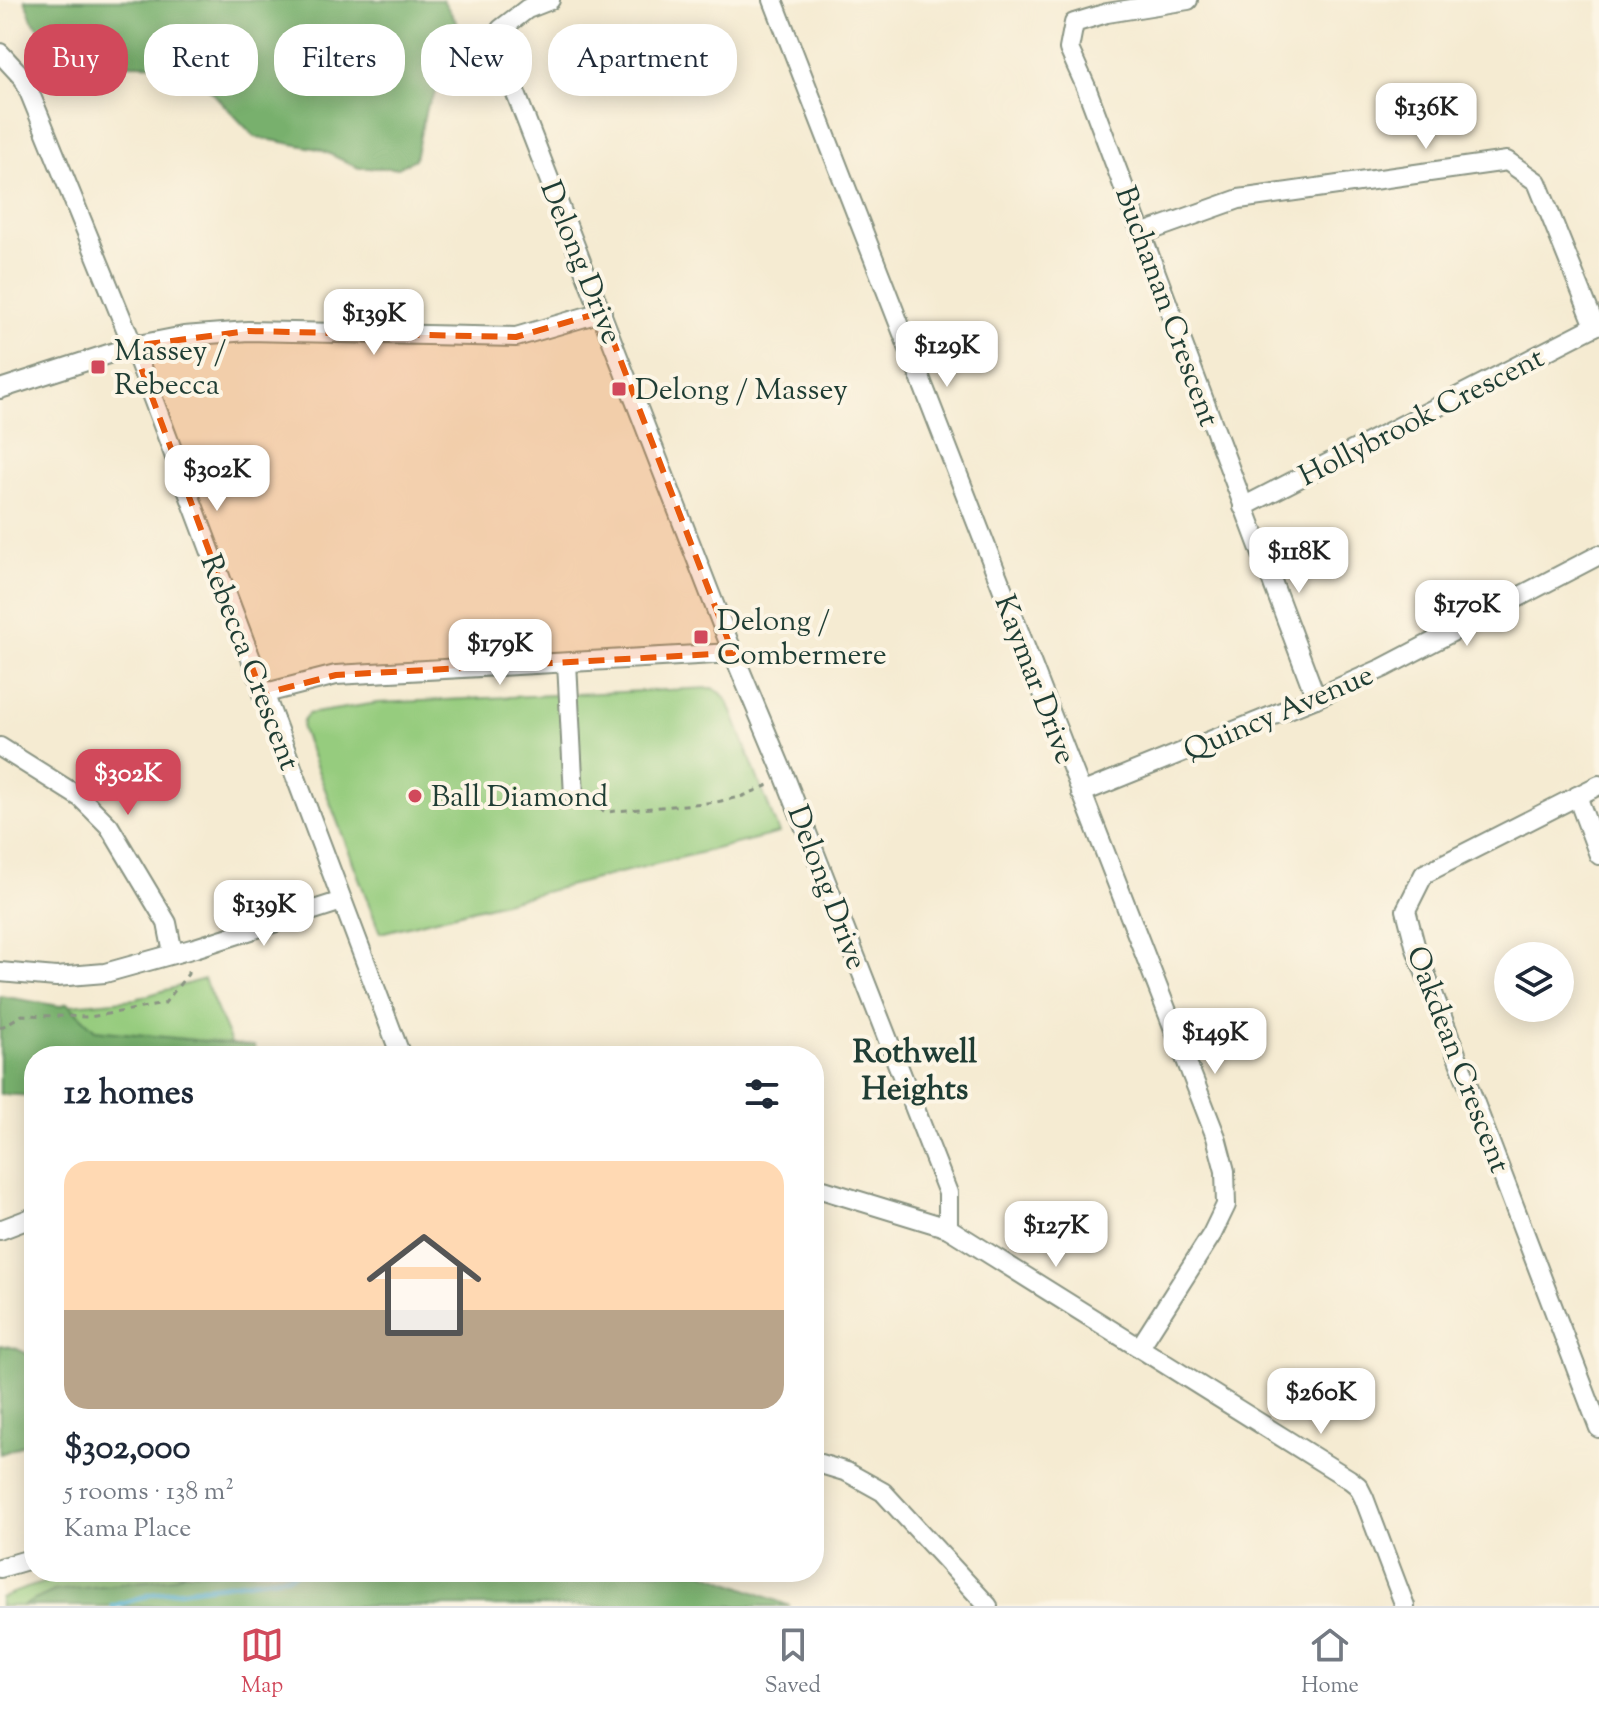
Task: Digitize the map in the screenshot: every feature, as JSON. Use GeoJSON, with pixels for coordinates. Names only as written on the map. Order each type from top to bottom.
{"type":"FeatureCollection","features":[{"type":"Feature","properties":{"kind":"street","name":"Delong Drive"},"geometry":{"type":"LineString","coordinates":[[550,0],[527,9],[501,29],[506,68],[733,653],[785,777],[948,1193],[948,1228]]}},
{"type":"Feature","properties":{"kind":"street","name":"Kaymar Drive"},"geometry":{"type":"LineString","coordinates":[[773,0],[1216,1137],[1225,1171],[1226,1205],[1212,1234],[1140,1347]]}},
{"type":"Feature","properties":{"kind":"street","name":"Buchanan Crescent"},"geometry":{"type":"LineString","coordinates":[[1188,0],[1107,13],[1074,23],[1069,49],[1316,698]]}},
{"type":"Feature","properties":{"kind":"street","name":"Rebecca Crescent"},"geometry":{"type":"LineString","coordinates":[[0,53],[24,79],[133,346],[397,1046]]}},
{"type":"Feature","properties":{"kind":"street"},"geometry":{"type":"LineString","coordinates":[[1141,234],[1239,199],[1507,161],[1537,182],[1597,325]]}},
{"type":"Feature","properties":{"kind":"street"},"geometry":{"type":"LineString","coordinates":[[0,389],[133,346],[184,336],[248,331],[516,337],[602,312]]}},
{"type":"Feature","properties":{"kind":"street","name":"Hollybrook Crescent"},"geometry":{"type":"LineString","coordinates":[[1243,507],[1597,325]]}},
{"type":"Feature","properties":{"kind":"street","name":"Quincy Avenue"},"geometry":{"type":"LineString","coordinates":[[1081,793],[1383,668],[1599,555]]}},
{"type":"Feature","properties":{"kind":"street"},"geometry":{"type":"LineString","coordinates":[[262,694],[336,675],[733,653]]}},
{"type":"Feature","properties":{"kind":"street"},"geometry":{"type":"LineString","coordinates":[[567,663],[574,796]]}},
{"type":"Feature","properties":{"kind":"street"},"geometry":{"type":"LineString","coordinates":[[0,747],[81,798],[109,826],[181,951]]}},
{"type":"Feature","properties":{"kind":"street","name":"Oakdean Crescent"},"geometry":{"type":"LineString","coordinates":[[1599,785],[1424,874],[1406,910],[1421,963],[1599,1428]]}},
{"type":"Feature","properties":{"kind":"street"},"geometry":{"type":"LineString","coordinates":[[1577,796],[1599,855]]}},
{"type":"Feature","properties":{"kind":"street"},"geometry":{"type":"LineString","coordinates":[[0,972],[56,977],[105,973],[342,901]]}},
{"type":"Feature","properties":{"kind":"street"},"geometry":{"type":"LineString","coordinates":[[824,1190],[948,1228],[1358,1486],[1405,1606]]}},
{"type":"Feature","properties":{"kind":"street"},"geometry":{"type":"LineString","coordinates":[[0,1230],[24,1221]]}},
{"type":"Feature","properties":{"kind":"street"},"geometry":{"type":"LineString","coordinates":[[824,1465],[847,1472],[883,1492],[988,1606]]}},
{"type":"Feature","properties":{"kind":"street"},"geometry":{"type":"LineString","coordinates":[[0,1568],[24,1561]]}},
{"type":"Feature","properties":{"kind":"path"},"geometry":{"type":"LineString","coordinates":[[574,796],[606,812],[717,802],[743,796],[785,777]]}},
{"type":"Feature","properties":{"kind":"path"},"geometry":{"type":"LineString","coordinates":[[0,1028],[22,1015],[90,1017],[164,1004],[188,974],[181,951]]}},
{"type":"Feature","properties":{"kind":"highlighted area"},"geometry":{"type":"Polygon","coordinates":[[[602,312],[733,653],[336,675],[262,694],[133,346],[248,331],[516,337],[602,312]]]}},
{"type":"Feature","properties":{"kind":"green space"},"geometry":{"type":"Polygon","coordinates":[[[25,0],[443,0],[458,24],[421,24],[421,96],[434,96],[426,108],[415,159],[398,168],[359,168],[319,149],[255,137],[216,96],[258,96],[258,24],[144,24],[144,64],[128,64],[128,24],[36,24],[25,0]]]}},
{"type":"Feature","properties":{"kind":"green space"},"geometry":{"type":"Polygon","coordinates":[[[712,688],[728,702],[779,833],[380,933],[302,729],[303,720],[308,714],[377,703],[712,688]]]}},
{"type":"Feature","properties":{"kind":"green space"},"geometry":{"type":"Polygon","coordinates":[[[204,979],[232,1046],[39,1046],[61,1006],[135,999],[204,979]]]}},
{"type":"Feature","properties":{"kind":"green space"},"geometry":{"type":"Polygon","coordinates":[[[0,996],[60,1006],[67,1003],[95,1030],[254,1046],[24,1046],[24,1095],[0,1094],[0,996]]]}},
{"type":"Feature","properties":{"kind":"green space"},"geometry":{"type":"Polygon","coordinates":[[[0,1345],[24,1352],[24,1444],[0,1454],[0,1345]]]}},
{"type":"Feature","properties":{"kind":"green space"},"geometry":{"type":"Polygon","coordinates":[[[136,1582],[729,1582],[790,1606],[22,1606],[54,1591],[136,1582]]]}},
{"type":"Feature","properties":{"kind":"green space"},"geometry":{"type":"Polygon","coordinates":[[[432,1582],[428,1606],[0,1606],[0,1598],[43,1583],[432,1582]]]}},
{"type":"Feature","properties":{"kind":"waterway"},"geometry":{"type":"LineString","coordinates":[[113,1606],[153,1594],[244,1582]]}},
{"type":"Feature","properties":{"kind":"place","name":"Massey / Rebecca"},"geometry":{"type":"Point","coordinates":[98,367]}},
{"type":"Feature","properties":{"kind":"place","name":"Delong / Massey"},"geometry":{"type":"Point","coordinates":[619,389]}},
{"type":"Feature","properties":{"kind":"place","name":"Delong / Combermere"},"geometry":{"type":"Point","coordinates":[701,637]}},
{"type":"Feature","properties":{"kind":"place","name":"Ball Diamond"},"geometry":{"type":"Point","coordinates":[415,796]}},
{"type":"Feature","properties":{"kind":"district","name":"Rothwell Heights"},"geometry":{"type":"Point","coordinates":[915,1070]}}]}
